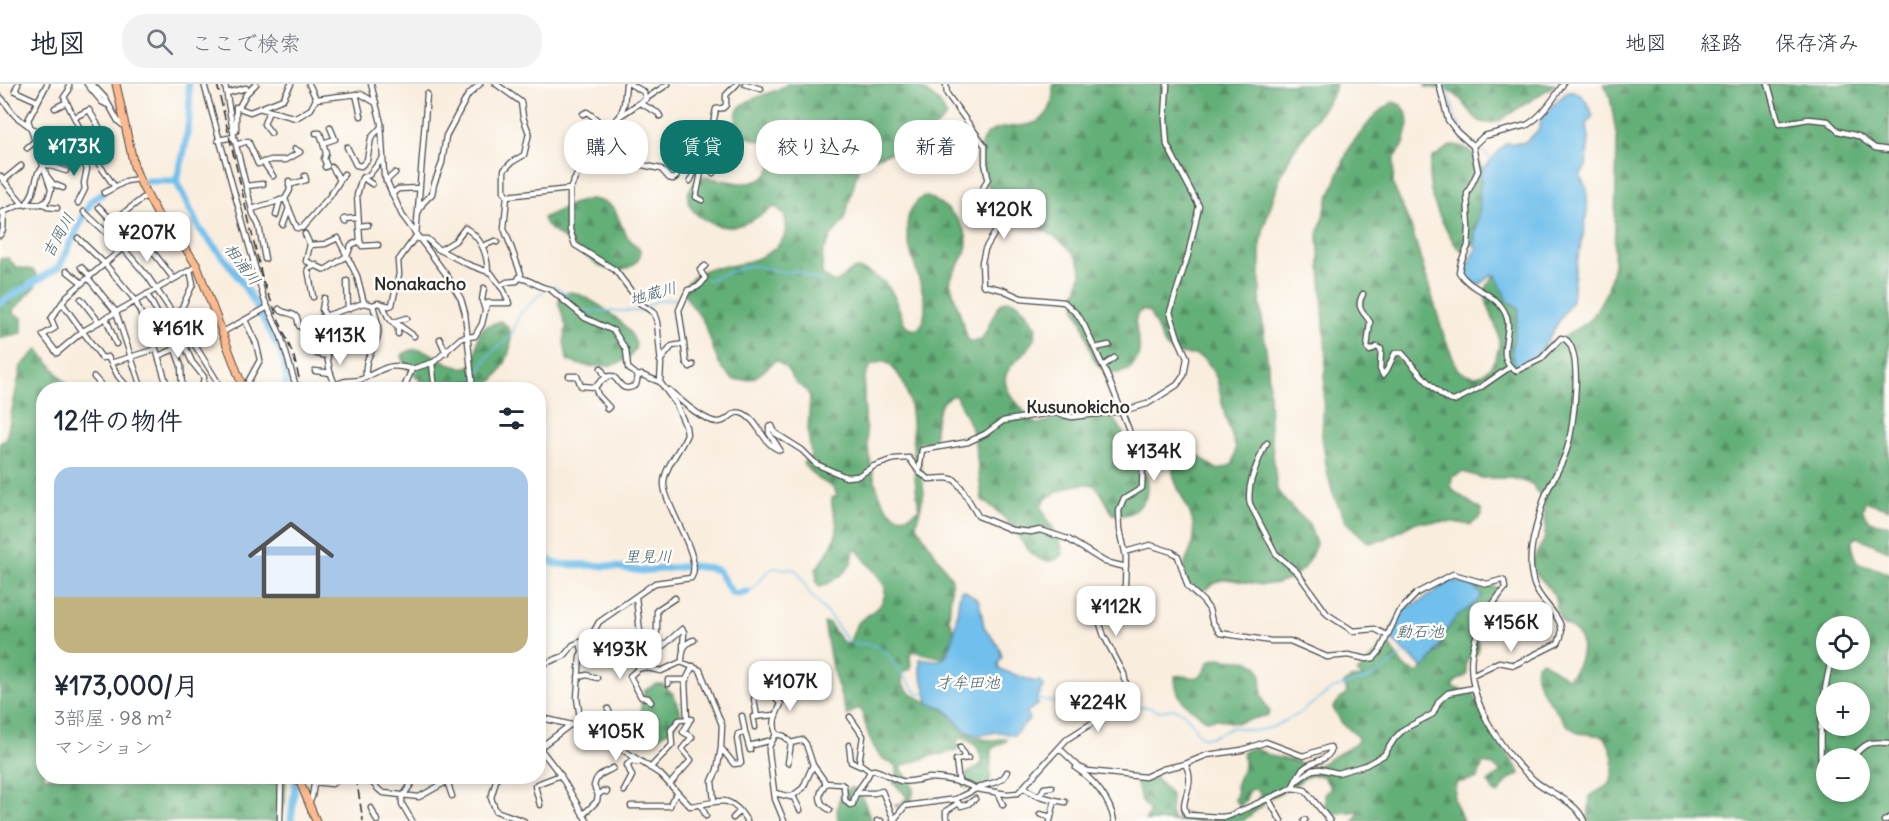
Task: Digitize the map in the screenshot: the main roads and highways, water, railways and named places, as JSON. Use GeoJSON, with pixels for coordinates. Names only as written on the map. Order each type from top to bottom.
{"type":"FeatureCollection","features":[{"type":"Feature","properties":{"kind":"highway"},"geometry":{"type":"LineString","coordinates":[[116,84],[134,166],[139,179],[159,217],[186,249],[223,332],[241,382]]}},
{"type":"Feature","properties":{"kind":"highway"},"geometry":{"type":"LineString","coordinates":[[301,784],[316,821]]}},
{"type":"Feature","properties":{"kind":"water"},"geometry":{"type":"Polygon","coordinates":[[[1568,91],[1577,92],[1593,115],[1587,125],[1589,138],[1586,166],[1580,176],[1587,189],[1587,210],[1575,271],[1572,300],[1540,352],[1531,361],[1516,366],[1511,354],[1519,310],[1507,301],[1496,275],[1489,277],[1479,285],[1467,279],[1466,271],[1476,248],[1475,235],[1482,178],[1479,174],[1506,143],[1522,143],[1528,140],[1539,129],[1542,116],[1568,91]]]}},
{"type":"Feature","properties":{"kind":"water","name":"動石池"},"geometry":{"type":"Polygon","coordinates":[[[1449,581],[1471,584],[1482,595],[1454,620],[1433,657],[1423,668],[1388,636],[1397,619],[1408,607],[1421,601],[1449,581]]]}},
{"type":"Feature","properties":{"kind":"water","name":"才牟田池"},"geometry":{"type":"Polygon","coordinates":[[[961,590],[979,601],[984,627],[999,647],[1002,657],[998,664],[999,669],[1035,682],[1040,681],[1044,685],[1036,699],[1038,704],[1027,712],[1029,719],[1014,735],[996,732],[979,735],[968,732],[944,709],[938,705],[929,704],[920,670],[920,659],[939,660],[945,657],[953,640],[961,590]]]}},
{"type":"Feature","properties":{"kind":"waterway","name":"相浦川"},"geometry":{"type":"LineString","coordinates":[[188,84],[190,107],[187,133],[176,181],[199,228],[232,268],[253,300],[280,350],[287,376],[286,382]]}},
{"type":"Feature","properties":{"kind":"waterway"},"geometry":{"type":"LineString","coordinates":[[1446,84],[1456,120],[1468,139]]}},
{"type":"Feature","properties":{"kind":"waterway"},"geometry":{"type":"LineString","coordinates":[[1476,146],[1493,160]]}},
{"type":"Feature","properties":{"kind":"waterway","name":"吉岡川"},"geometry":{"type":"LineString","coordinates":[[147,181],[176,181]]}},
{"type":"Feature","properties":{"kind":"waterway","name":"吉岡川"},"geometry":{"type":"LineString","coordinates":[[0,303],[59,267],[91,201],[102,194]]}},
{"type":"Feature","properties":{"kind":"waterway","name":"地蔵川"},"geometry":{"type":"LineString","coordinates":[[707,280],[748,266],[756,266],[783,272],[799,271],[810,278],[824,281]]}},
{"type":"Feature","properties":{"kind":"waterway","name":"地蔵川"},"geometry":{"type":"LineString","coordinates":[[549,287],[553,286],[565,293],[574,306]]}},
{"type":"Feature","properties":{"kind":"waterway","name":"地蔵川"},"geometry":{"type":"LineString","coordinates":[[474,380],[489,355],[512,335],[519,315],[545,289]]}},
{"type":"Feature","properties":{"kind":"waterway","name":"地蔵川"},"geometry":{"type":"LineString","coordinates":[[580,311],[642,311],[656,301],[681,298]]}},
{"type":"Feature","properties":{"kind":"waterway","name":"里見川"},"geometry":{"type":"LineString","coordinates":[[546,559],[556,564],[609,566],[641,571],[691,566],[711,568],[718,571],[732,593],[747,592]]}},
{"type":"Feature","properties":{"kind":"waterway"},"geometry":{"type":"LineString","coordinates":[[747,592],[754,588],[773,568],[793,569],[798,572],[810,594],[847,640],[854,644],[869,644],[880,648],[918,694],[928,693]]}},
{"type":"Feature","properties":{"kind":"waterway"},"geometry":{"type":"LineString","coordinates":[[1127,707],[1180,711],[1186,715],[1201,737],[1211,737],[1233,727],[1255,731],[1270,728],[1297,715],[1332,689],[1373,677],[1407,651]]}},
{"type":"Feature","properties":{"kind":"waterway"},"geometry":{"type":"LineString","coordinates":[[1036,699],[1070,705],[1104,695],[1123,705]]}},
{"type":"Feature","properties":{"kind":"waterway","name":"相浦川"},"geometry":{"type":"LineString","coordinates":[[291,821],[295,784]]}},
{"type":"Feature","properties":{"kind":"railway"},"geometry":{"type":"LineString","coordinates":[[217,84],[263,281],[294,357],[300,382]]}},
{"type":"Feature","properties":{"kind":"railway"},"geometry":{"type":"LineString","coordinates":[[357,784],[363,821]]}},
{"type":"Feature","properties":{"kind":"district","name":"Nonakacho"},"geometry":{"type":"Point","coordinates":[420,284]}},
{"type":"Feature","properties":{"kind":"district","name":"Kusunokicho"},"geometry":{"type":"Point","coordinates":[1078,407]}}]}
